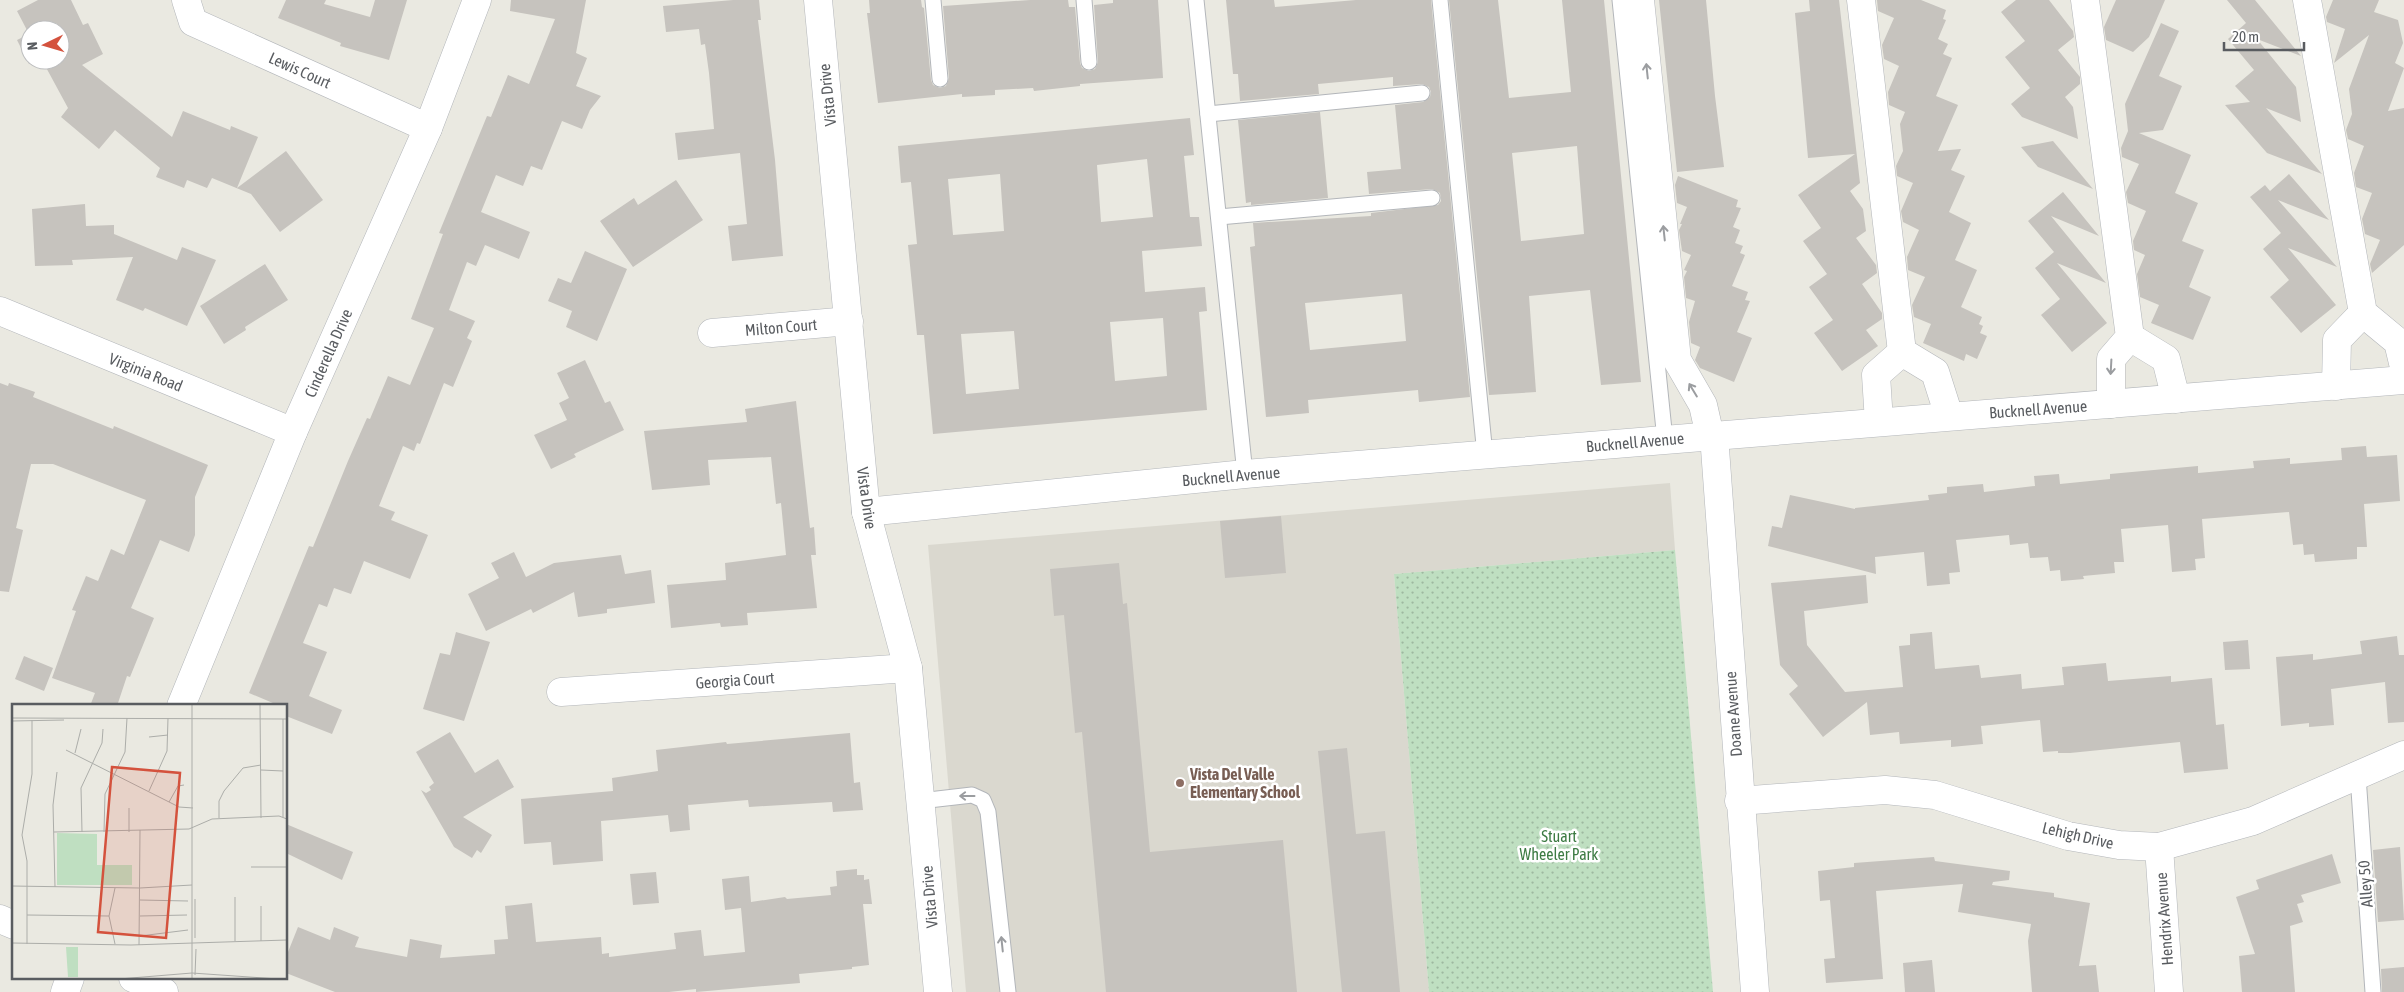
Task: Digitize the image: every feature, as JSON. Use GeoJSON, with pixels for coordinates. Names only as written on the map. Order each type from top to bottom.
{"type":"FeatureCollection","features":[{"type":"Feature","properties":{"kind":"street","name":"Lewis Court"},"geometry":{"type":"LineString","coordinates":[[186,0],[193,22],[428,128]]}},
{"type":"Feature","properties":{"kind":"street","name":"Cinderella Drive"},"geometry":{"type":"LineString","coordinates":[[182,704],[293,432],[428,128],[477,0]]}},
{"type":"Feature","properties":{"kind":"street","name":"Vista Drive"},"geometry":{"type":"LineString","coordinates":[[818,0],[866,512],[908,668],[938,992]]}},
{"type":"Feature","properties":{"kind":"street","name":"Doane Avenue"},"geometry":{"type":"LineString","coordinates":[[1640,0],[1677,360],[1702,406],[1712,435],[1755,992]]}},
{"type":"Feature","properties":{"kind":"street"},"geometry":{"type":"LineString","coordinates":[[1861,0],[1902,352]]}},
{"type":"Feature","properties":{"kind":"street"},"geometry":{"type":"LineString","coordinates":[[2085,0],[2130,337],[2111,359],[2111,404]]}},
{"type":"Feature","properties":{"kind":"street"},"geometry":{"type":"LineString","coordinates":[[2307,0],[2363,313],[2398,342],[2404,367]]}},
{"type":"Feature","properties":{"kind":"street","name":"Virginia Road"},"geometry":{"type":"LineString","coordinates":[[0,311],[293,432]]}},
{"type":"Feature","properties":{"kind":"street"},"geometry":{"type":"LineString","coordinates":[[2336,386],[2337,340],[2363,313]]}},
{"type":"Feature","properties":{"kind":"street","name":"Milton Court"},"geometry":{"type":"LineString","coordinates":[[712,332],[849,321]]}},
{"type":"Feature","properties":{"kind":"street"},"geometry":{"type":"LineString","coordinates":[[2130,337],[2166,359],[2176,398]]}},
{"type":"Feature","properties":{"kind":"street"},"geometry":{"type":"LineString","coordinates":[[1902,352],[1935,372],[1949,416]]}},
{"type":"Feature","properties":{"kind":"street"},"geometry":{"type":"LineString","coordinates":[[1878,422],[1876,375],[1902,352]]}},
{"type":"Feature","properties":{"kind":"street","name":"Bucknell Avenue"},"geometry":{"type":"LineString","coordinates":[[866,512],[1245,474],[2404,380]]}},
{"type":"Feature","properties":{"kind":"street","name":"Georgia Court"},"geometry":{"type":"LineString","coordinates":[[561,692],[908,668]]}},
{"type":"Feature","properties":{"kind":"street","name":"Lehigh Drive"},"geometry":{"type":"LineString","coordinates":[[1739,801],[1885,790],[1935,795],[2068,836],[2119,845],[2159,847],[2254,821],[2404,755]]}},
{"type":"Feature","properties":{"kind":"street","name":"Hendrix Avenue"},"geometry":{"type":"LineString","coordinates":[[2159,847],[2169,992]]}},
{"type":"Feature","properties":{"kind":"street"},"geometry":{"type":"LineString","coordinates":[[0,918],[12,924]]}},
{"type":"Feature","properties":{"kind":"street"},"geometry":{"type":"LineString","coordinates":[[64,992],[69,980]]}},
{"type":"Feature","properties":{"kind":"street"},"geometry":{"type":"LineString","coordinates":[[137,980],[164,992]]}},
{"type":"Feature","properties":{"kind":"lane"},"geometry":{"type":"LineString","coordinates":[[933,0],[940,78]]}},
{"type":"Feature","properties":{"kind":"lane"},"geometry":{"type":"LineString","coordinates":[[1084,0],[1089,62]]}},
{"type":"Feature","properties":{"kind":"lane"},"geometry":{"type":"LineString","coordinates":[[1196,0],[1245,474]]}},
{"type":"Feature","properties":{"kind":"lane"},"geometry":{"type":"LineString","coordinates":[[1440,0],[1485,454]]}},
{"type":"Feature","properties":{"kind":"lane"},"geometry":{"type":"LineString","coordinates":[[1620,0],[1665,440]]}},
{"type":"Feature","properties":{"kind":"lane"},"geometry":{"type":"LineString","coordinates":[[1208,114],[1422,93]]}},
{"type":"Feature","properties":{"kind":"lane"},"geometry":{"type":"LineString","coordinates":[[1219,218],[1432,198]]}},
{"type":"Feature","properties":{"kind":"lane","name":"Alley 50"},"geometry":{"type":"LineString","coordinates":[[2358,776],[2373,992]]}},
{"type":"Feature","properties":{"kind":"lane"},"geometry":{"type":"LineString","coordinates":[[920,801],[972,794],[983,800],[988,812],[1008,992]]}},
{"type":"Feature","properties":{"kind":"shaded area","name":"Vista Del Valle Elementary School"},"geometry":{"type":"Polygon","coordinates":[[[1670,483],[1675,550],[1394,574],[1429,992],[966,992],[928,545],[1670,483]]]}},
{"type":"Feature","properties":{"kind":"green space","name":"Stuart Wheeler Park"},"geometry":{"type":"Polygon","coordinates":[[[1675,550],[1713,992],[1429,992],[1394,574],[1675,550]]]}},
{"type":"Feature","properties":{"kind":"building"},"geometry":{"type":"Polygon","coordinates":[[[38,0],[71,0],[83,25],[88,23],[103,54],[82,65],[172,137],[183,111],[230,130],[231,126],[258,137],[237,188],[286,151],[323,200],[280,232],[251,194],[212,178],[207,188],[187,180],[184,188],[156,177],[160,168],[115,130],[99,149],[61,117],[68,108],[47,70],[70,70],[70,20],[22,20],[17,11],[38,0]]]}},
{"type":"Feature","properties":{"kind":"building"},"geometry":{"type":"Polygon","coordinates":[[[286,0],[326,0],[324,4],[370,17],[375,0],[407,0],[389,60],[340,46],[341,43],[278,18],[286,0]]]}},
{"type":"Feature","properties":{"kind":"building"},"geometry":{"type":"Polygon","coordinates":[[[511,0],[586,0],[576,53],[587,58],[576,86],[601,96],[590,110],[582,129],[562,121],[542,170],[531,166],[523,186],[496,175],[481,212],[530,232],[519,259],[485,245],[476,266],[467,262],[449,310],[475,321],[467,338],[472,341],[453,387],[444,383],[420,444],[417,443],[414,451],[403,446],[379,506],[395,512],[391,520],[428,535],[410,579],[364,561],[351,594],[334,588],[327,607],[319,604],[303,643],[327,652],[309,696],[342,710],[332,734],[288,717],[288,704],[275,704],[249,693],[309,546],[313,547],[348,461],[367,418],[370,419],[388,376],[410,385],[434,328],[411,319],[443,234],[439,233],[487,116],[491,117],[508,75],[529,84],[555,19],[510,11],[511,0]]]}},
{"type":"Feature","properties":{"kind":"building"},"geometry":{"type":"Polygon","coordinates":[[[733,0],[759,0],[761,20],[758,20],[775,160],[783,256],[732,261],[728,226],[747,224],[740,153],[678,160],[675,133],[714,129],[709,73],[705,44],[701,45],[699,29],[666,32],[663,6],[733,0]]]}},
{"type":"Feature","properties":{"kind":"building"},"geometry":{"type":"Polygon","coordinates":[[[869,0],[921,0],[922,7],[924,8],[931,80],[933,85],[940,88],[946,86],[949,78],[943,6],[1030,0],[1068,0],[1069,7],[1075,7],[1080,63],[1082,68],[1089,71],[1095,69],[1098,62],[1094,5],[1113,3],[1113,0],[1158,0],[1163,78],[1080,84],[1080,86],[1034,91],[1033,88],[995,90],[995,95],[962,97],[962,94],[878,103],[867,13],[870,13],[869,0]]]}},
{"type":"Feature","properties":{"kind":"building"},"geometry":{"type":"Polygon","coordinates":[[[1226,0],[1274,0],[1275,7],[1356,0],[1431,0],[1470,397],[1419,402],[1418,390],[1308,400],[1309,413],[1266,417],[1250,247],[1255,246],[1253,223],[1371,216],[1371,213],[1438,205],[1441,201],[1440,193],[1432,189],[1369,194],[1367,172],[1401,169],[1395,105],[1423,102],[1430,97],[1431,92],[1429,87],[1422,84],[1393,86],[1393,77],[1318,84],[1319,94],[1240,101],[1238,74],[1233,74],[1226,0]],[[1402,294],[1305,303],[1310,350],[1406,341],[1402,294]]]}},
{"type":"Feature","properties":{"kind":"building"},"geometry":{"type":"Polygon","coordinates":[[[1449,0],[1498,0],[1509,98],[1571,92],[1562,0],[1604,0],[1641,382],[1601,385],[1590,290],[1529,296],[1536,392],[1489,395],[1449,0]],[[1577,146],[1512,153],[1521,241],[1584,234],[1577,146]]]}},
{"type":"Feature","properties":{"kind":"building"},"geometry":{"type":"Polygon","coordinates":[[[1659,0],[1706,0],[1724,167],[1677,172],[1659,0]]]}},
{"type":"Feature","properties":{"kind":"building"},"geometry":{"type":"Polygon","coordinates":[[[1809,0],[1839,0],[1860,183],[1850,191],[1863,209],[1866,231],[1856,238],[1876,265],[1877,273],[1862,284],[1882,313],[1882,319],[1866,330],[1878,346],[1842,371],[1814,333],[1833,320],[1809,287],[1827,274],[1803,241],[1821,228],[1798,195],[1855,154],[1808,158],[1795,13],[1810,11],[1809,0]]]}},
{"type":"Feature","properties":{"kind":"building"},"geometry":{"type":"Polygon","coordinates":[[[1877,0],[1921,0],[1946,10],[1943,19],[1946,20],[1938,39],[1948,44],[1943,54],[1952,58],[1936,96],[1958,105],[1938,151],[1961,149],[1951,170],[1965,176],[1949,212],[1971,223],[1955,260],[1977,270],[1961,307],[1982,317],[1979,324],[1983,326],[1980,333],[1987,336],[1977,359],[1966,354],[1964,361],[1923,343],[1931,324],[1914,317],[1912,305],[1925,277],[1908,270],[1907,257],[1919,230],[1903,222],[1901,211],[1913,183],[1897,176],[1896,166],[1903,151],[1900,124],[1905,112],[1889,105],[1888,92],[1899,66],[1884,59],[1882,45],[1894,18],[1878,11],[1877,0]]]}},
{"type":"Feature","properties":{"kind":"building"},"geometry":{"type":"Polygon","coordinates":[[[2016,0],[2049,0],[2073,31],[2074,37],[2058,50],[2080,77],[2080,84],[2065,97],[2073,107],[2078,139],[2022,117],[2011,104],[2030,88],[2005,57],[2025,41],[2001,12],[2016,0]]]}},
{"type":"Feature","properties":{"kind":"building"},"geometry":{"type":"Polygon","coordinates":[[[2116,0],[2165,0],[2149,37],[2133,52],[2106,40],[2104,27],[2116,0]]]}},
{"type":"Feature","properties":{"kind":"building"},"geometry":{"type":"Polygon","coordinates":[[[2227,0],[2255,0],[2301,56],[2257,39],[2296,87],[2301,122],[2266,108],[2322,174],[2267,153],[2225,105],[2250,102],[2235,86],[2254,70],[2228,39],[2246,23],[2227,0]]]}},
{"type":"Feature","properties":{"kind":"building"},"geometry":{"type":"Polygon","coordinates":[[[2333,0],[2379,0],[2374,12],[2398,20],[2403,43],[2395,63],[2404,68],[2388,111],[2404,108],[2404,245],[2372,273],[2370,264],[2380,240],[2365,234],[2362,219],[2372,193],[2356,187],[2354,173],[2364,146],[2348,139],[2346,130],[2352,114],[2349,89],[2369,35],[2334,63],[2345,29],[2327,22],[2326,17],[2333,0]]]}},
{"type":"Feature","properties":{"kind":"building"},"geometry":{"type":"Polygon","coordinates":[[[2161,23],[2179,31],[2159,76],[2182,86],[2163,130],[2139,133],[2191,155],[2175,193],[2198,203],[2182,241],[2204,250],[2189,287],[2211,297],[2193,340],[2151,323],[2159,305],[2140,297],[2137,274],[2145,255],[2134,250],[2133,241],[2146,211],[2128,203],[2126,192],[2139,164],[2122,157],[2121,148],[2128,131],[2125,104],[2161,23]]]}},
{"type":"Feature","properties":{"kind":"building"},"geometry":{"type":"Polygon","coordinates":[[[1320,112],[1328,198],[1251,205],[1251,202],[1246,203],[1238,120],[1320,112]]]}},
{"type":"Feature","properties":{"kind":"building"},"geometry":{"type":"Polygon","coordinates":[[[1190,118],[1194,155],[1184,156],[1190,217],[1199,217],[1202,246],[1142,251],[1145,292],[1205,287],[1207,311],[1199,312],[1207,410],[933,434],[924,335],[917,335],[908,245],[917,244],[911,182],[901,183],[898,146],[1190,118]],[[1147,159],[1097,165],[1101,222],[1153,217],[1147,159]],[[1000,174],[948,179],[953,235],[1004,231],[1000,174]],[[1163,318],[1110,322],[1115,381],[1167,376],[1163,318]],[[1014,331],[961,334],[966,394],[1019,389],[1014,331]]]}},
{"type":"Feature","properties":{"kind":"building"},"geometry":{"type":"Polygon","coordinates":[[[2053,141],[2093,189],[2038,167],[2021,147],[2053,141]]]}},
{"type":"Feature","properties":{"kind":"building"},"geometry":{"type":"Polygon","coordinates":[[[2289,174],[2329,220],[2278,200],[2337,267],[2288,248],[2336,305],[2301,333],[2270,297],[2289,280],[2263,249],[2281,233],[2250,197],[2265,185],[2270,191],[2289,174]]]}},
{"type":"Feature","properties":{"kind":"building"},"geometry":{"type":"Polygon","coordinates":[[[1678,176],[1738,200],[1736,207],[1741,208],[1733,227],[1740,230],[1735,243],[1743,246],[1740,253],[1745,255],[1732,286],[1748,292],[1745,300],[1750,301],[1737,332],[1752,338],[1734,382],[1700,368],[1695,360],[1700,347],[1691,343],[1689,322],[1695,301],[1686,298],[1684,277],[1687,271],[1684,270],[1691,255],[1682,251],[1679,230],[1687,207],[1677,203],[1675,185],[1678,176]]]}},
{"type":"Feature","properties":{"kind":"building"},"geometry":{"type":"Polygon","coordinates":[[[676,180],[703,220],[633,267],[600,221],[634,198],[638,205],[676,180]]]}},
{"type":"Feature","properties":{"kind":"building"},"geometry":{"type":"Polygon","coordinates":[[[2063,192],[2099,236],[2051,216],[2106,283],[2057,263],[2107,323],[2072,352],[2041,315],[2060,299],[2035,268],[2054,252],[2028,221],[2063,192]]]}},
{"type":"Feature","properties":{"kind":"building"},"geometry":{"type":"Polygon","coordinates":[[[85,204],[86,226],[114,225],[114,234],[177,260],[182,247],[216,260],[187,326],[145,308],[143,311],[116,300],[133,257],[72,260],[73,265],[35,266],[32,209],[85,204]]]}},
{"type":"Feature","properties":{"kind":"building"},"geometry":{"type":"Polygon","coordinates":[[[585,251],[627,269],[597,341],[566,327],[572,311],[548,301],[558,278],[571,283],[585,251]]]}},
{"type":"Feature","properties":{"kind":"building"},"geometry":{"type":"Polygon","coordinates":[[[265,264],[288,300],[245,327],[246,330],[224,344],[200,306],[265,264]]]}},
{"type":"Feature","properties":{"kind":"building"},"geometry":{"type":"Polygon","coordinates":[[[585,360],[605,403],[610,401],[624,430],[574,454],[576,457],[551,469],[534,435],[567,420],[559,403],[569,398],[557,373],[585,360]]]}},
{"type":"Feature","properties":{"kind":"building"},"geometry":{"type":"Polygon","coordinates":[[[0,383],[8,386],[9,383],[35,392],[33,397],[113,429],[114,426],[208,465],[195,497],[195,535],[189,552],[160,540],[131,608],[154,618],[130,677],[127,676],[118,704],[91,704],[95,693],[52,678],[76,611],[72,610],[86,576],[98,581],[111,549],[124,555],[146,500],[53,464],[31,464],[16,528],[23,530],[9,592],[0,591],[0,383]]]}},
{"type":"Feature","properties":{"kind":"building"},"geometry":{"type":"Polygon","coordinates":[[[796,401],[810,528],[814,527],[816,555],[811,555],[817,608],[747,613],[748,625],[721,627],[720,623],[671,628],[667,585],[726,580],[725,563],[786,555],[781,503],[776,504],[771,457],[708,460],[710,485],[652,490],[644,431],[747,422],[745,409],[796,401]]]}},
{"type":"Feature","properties":{"kind":"building"},"geometry":{"type":"Polygon","coordinates":[[[2366,446],[2367,457],[2397,455],[2400,501],[2364,504],[2367,547],[2357,547],[2357,559],[2315,562],[2314,554],[2304,555],[2303,544],[2293,545],[2289,512],[2202,519],[2205,558],[2195,559],[2196,570],[2172,572],[2168,525],[2121,529],[2124,562],[2114,562],[2115,573],[2083,576],[2084,579],[2061,581],[2060,570],[2050,571],[2048,557],[2030,558],[2028,543],[2010,545],[2009,535],[1956,540],[1960,572],[1949,573],[1950,584],[1927,586],[1924,552],[1875,557],[1876,574],[1768,546],[1772,526],[1782,528],[1790,495],[1855,509],[1929,500],[1928,495],[1947,493],[1947,487],[1983,484],[1984,492],[2035,486],[2034,476],[2059,474],[2060,484],[2110,479],[2110,474],[2198,466],[2198,473],[2254,468],[2253,461],[2290,458],[2290,464],[2342,460],[2341,448],[2366,446]]]}},
{"type":"Feature","properties":{"kind":"building"},"geometry":{"type":"Polygon","coordinates":[[[1281,516],[1286,573],[1225,578],[1220,521],[1281,516]]]}},
{"type":"Feature","properties":{"kind":"building"},"geometry":{"type":"Polygon","coordinates":[[[514,552],[526,577],[554,563],[621,555],[625,574],[651,570],[655,603],[607,609],[607,613],[578,617],[574,592],[533,613],[531,609],[486,631],[468,594],[499,578],[491,563],[514,552]]]}},
{"type":"Feature","properties":{"kind":"building"},"geometry":{"type":"Polygon","coordinates":[[[1119,563],[1123,604],[1127,603],[1150,852],[1283,840],[1297,992],[1106,992],[1082,732],[1075,733],[1064,615],[1054,616],[1050,569],[1119,563]]]}},
{"type":"Feature","properties":{"kind":"building"},"geometry":{"type":"Polygon","coordinates":[[[1866,575],[1868,603],[1804,611],[1807,645],[1845,692],[1903,687],[1899,646],[1910,645],[1910,634],[1932,632],[1935,669],[1979,665],[1981,678],[2021,674],[2022,689],[2064,685],[2062,667],[2106,663],[2108,681],[2171,676],[2171,682],[2212,678],[2216,725],[2224,724],[2228,769],[2184,773],[2180,742],[2070,753],[2058,753],[2058,751],[2043,752],[2040,720],[1981,726],[1983,744],[1951,747],[1951,740],[1900,744],[1899,732],[1870,735],[1867,702],[1823,737],[1789,694],[1798,686],[1780,665],[1771,583],[1866,575]]]}},
{"type":"Feature","properties":{"kind":"building"},"geometry":{"type":"Polygon","coordinates":[[[456,632],[490,642],[464,721],[423,709],[440,653],[450,655],[456,632]]]}},
{"type":"Feature","properties":{"kind":"building"},"geometry":{"type":"Polygon","coordinates":[[[2397,636],[2399,655],[2404,655],[2404,722],[2388,723],[2385,682],[2331,689],[2334,725],[2309,727],[2309,723],[2281,726],[2276,657],[2313,654],[2313,660],[2362,654],[2360,641],[2397,636]]]}},
{"type":"Feature","properties":{"kind":"building"},"geometry":{"type":"Polygon","coordinates":[[[2248,640],[2250,669],[2225,670],[2223,642],[2248,640]]]}},
{"type":"Feature","properties":{"kind":"building"},"geometry":{"type":"Polygon","coordinates":[[[24,656],[53,668],[44,691],[15,679],[24,656]]]}},
{"type":"Feature","properties":{"kind":"building"},"geometry":{"type":"Polygon","coordinates":[[[450,732],[475,773],[498,759],[514,787],[463,817],[492,835],[481,853],[477,850],[472,858],[454,847],[421,790],[426,793],[431,790],[429,787],[434,783],[416,752],[450,732]]]}},
{"type":"Feature","properties":{"kind":"building"},"geometry":{"type":"Polygon","coordinates":[[[850,733],[854,783],[860,782],[863,810],[833,812],[832,802],[749,807],[748,800],[688,805],[690,830],[670,832],[668,815],[601,821],[603,861],[553,865],[551,842],[524,844],[521,799],[613,791],[612,778],[658,771],[656,750],[726,742],[727,744],[850,733]]]}},
{"type":"Feature","properties":{"kind":"building"},"geometry":{"type":"Polygon","coordinates":[[[1347,748],[1356,834],[1385,831],[1400,992],[1342,992],[1318,751],[1347,748]]]}},
{"type":"Feature","properties":{"kind":"building"},"geometry":{"type":"Polygon","coordinates":[[[288,825],[353,852],[342,880],[288,854],[288,825]]]}},
{"type":"Feature","properties":{"kind":"building"},"geometry":{"type":"Polygon","coordinates":[[[2400,847],[2404,920],[2378,922],[2373,850],[2400,847]]]}},
{"type":"Feature","properties":{"kind":"building"},"geometry":{"type":"Polygon","coordinates":[[[2332,854],[2341,883],[2301,895],[2304,902],[2297,904],[2303,922],[2290,926],[2295,992],[2242,992],[2239,956],[2255,954],[2236,897],[2259,889],[2256,880],[2332,854]]]}},
{"type":"Feature","properties":{"kind":"building"},"geometry":{"type":"Polygon","coordinates":[[[1934,857],[1935,861],[2010,871],[2009,880],[1993,882],[1992,885],[2054,893],[2054,897],[2090,903],[2079,966],[2096,965],[2099,992],[2032,992],[2028,941],[2031,924],[1958,912],[1963,884],[1876,891],[1883,979],[1826,983],[1824,959],[1835,958],[1830,900],[1820,901],[1818,871],[1854,867],[1854,863],[1934,857]]]}},
{"type":"Feature","properties":{"kind":"building"},"geometry":{"type":"Polygon","coordinates":[[[857,869],[857,875],[864,875],[864,880],[869,879],[872,904],[863,904],[869,965],[852,967],[852,969],[799,974],[800,983],[696,992],[696,989],[669,992],[335,992],[288,974],[288,952],[298,927],[330,940],[334,927],[359,937],[355,947],[407,957],[410,939],[442,945],[440,958],[495,954],[494,940],[508,939],[505,906],[532,903],[536,942],[601,937],[602,954],[609,953],[609,957],[676,949],[674,933],[701,930],[704,956],[745,952],[741,908],[725,910],[722,879],[749,876],[751,902],[785,897],[787,899],[831,895],[830,887],[837,886],[836,871],[857,869]]]}},
{"type":"Feature","properties":{"kind":"building"},"geometry":{"type":"Polygon","coordinates":[[[656,872],[659,903],[633,905],[630,874],[656,872]]]}},
{"type":"Feature","properties":{"kind":"building"},"geometry":{"type":"Polygon","coordinates":[[[1932,960],[1935,992],[1905,992],[1903,963],[1932,960]]]}},
{"type":"Feature","properties":{"kind":"building"},"geometry":{"type":"Polygon","coordinates":[[[2404,967],[2404,992],[2382,992],[2381,969],[2404,967]]]}},
{"type":"Feature","properties":{"kind":"place","name":"Vista Del Valle Elementary School"},"geometry":{"type":"Point","coordinates":[1180,783]}}]}
